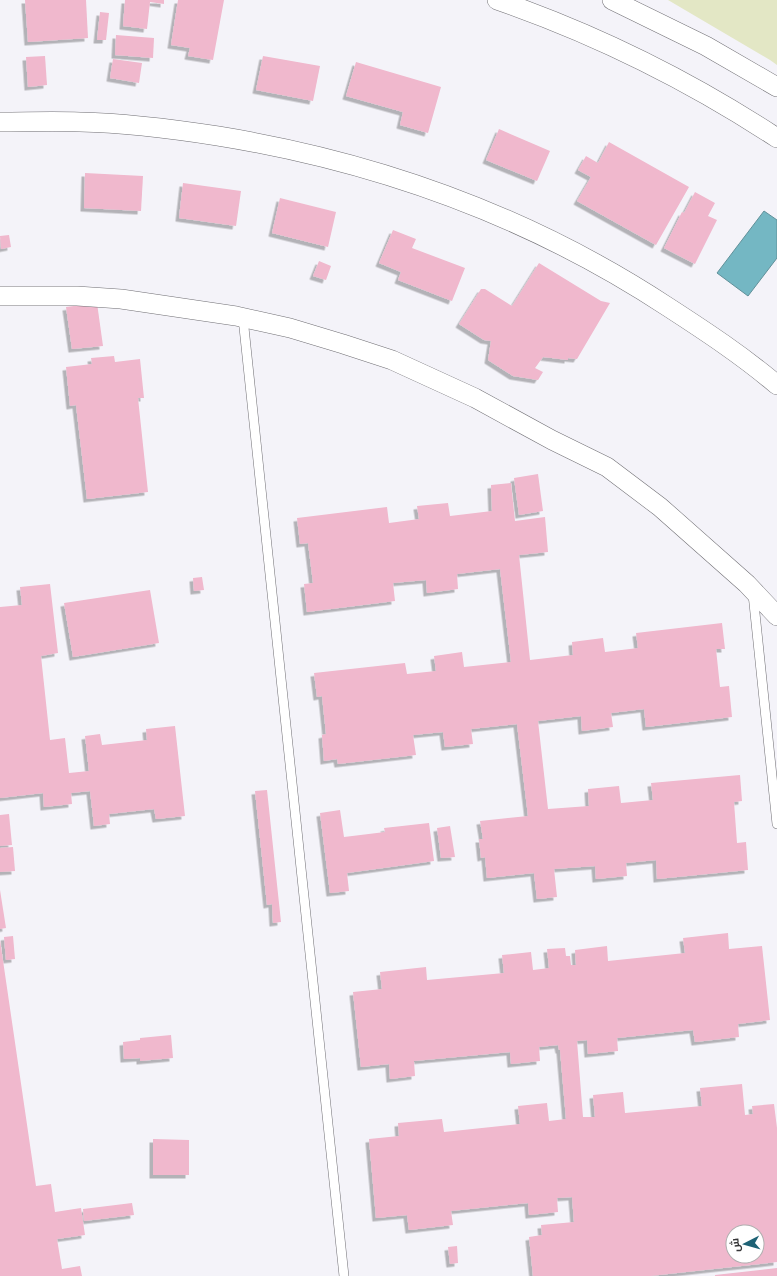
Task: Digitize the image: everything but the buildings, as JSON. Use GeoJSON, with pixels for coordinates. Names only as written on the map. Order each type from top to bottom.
{"type":"FeatureCollection","features":[{"type":"Feature","properties":{"kind":"street"},"geometry":{"type":"LineString","coordinates":[[497,0],[577,31],[636,58],[687,84],[740,114],[777,138]]}},
{"type":"Feature","properties":{"kind":"street"},"geometry":{"type":"LineString","coordinates":[[612,0],[706,46],[777,87]]}},
{"type":"Feature","properties":{"kind":"street"},"geometry":{"type":"LineString","coordinates":[[0,122],[81,122],[136,126],[196,133],[263,144],[329,158],[387,175],[449,196],[498,216],[594,262],[700,327],[763,373],[777,386]]}},
{"type":"Feature","properties":{"kind":"street"},"geometry":{"type":"LineString","coordinates":[[0,296],[77,296],[121,299],[244,318],[290,328],[392,360],[475,398],[552,440],[607,467],[660,507],[753,590],[777,616]]}},
{"type":"Feature","properties":{"kind":"lane"},"geometry":{"type":"LineString","coordinates":[[244,318],[344,1276]]}},
{"type":"Feature","properties":{"kind":"lane"},"geometry":{"type":"LineString","coordinates":[[753,590],[777,824]]}},
{"type":"Feature","properties":{"kind":"green space"},"geometry":{"type":"Polygon","coordinates":[[[668,0],[777,0],[777,65],[770,60],[668,0]]]}},
{"type":"Feature","properties":{"kind":"water"},"geometry":{"type":"Polygon","coordinates":[[[764,211],[777,220],[777,258],[748,296],[717,273],[764,211]]]}}]}
